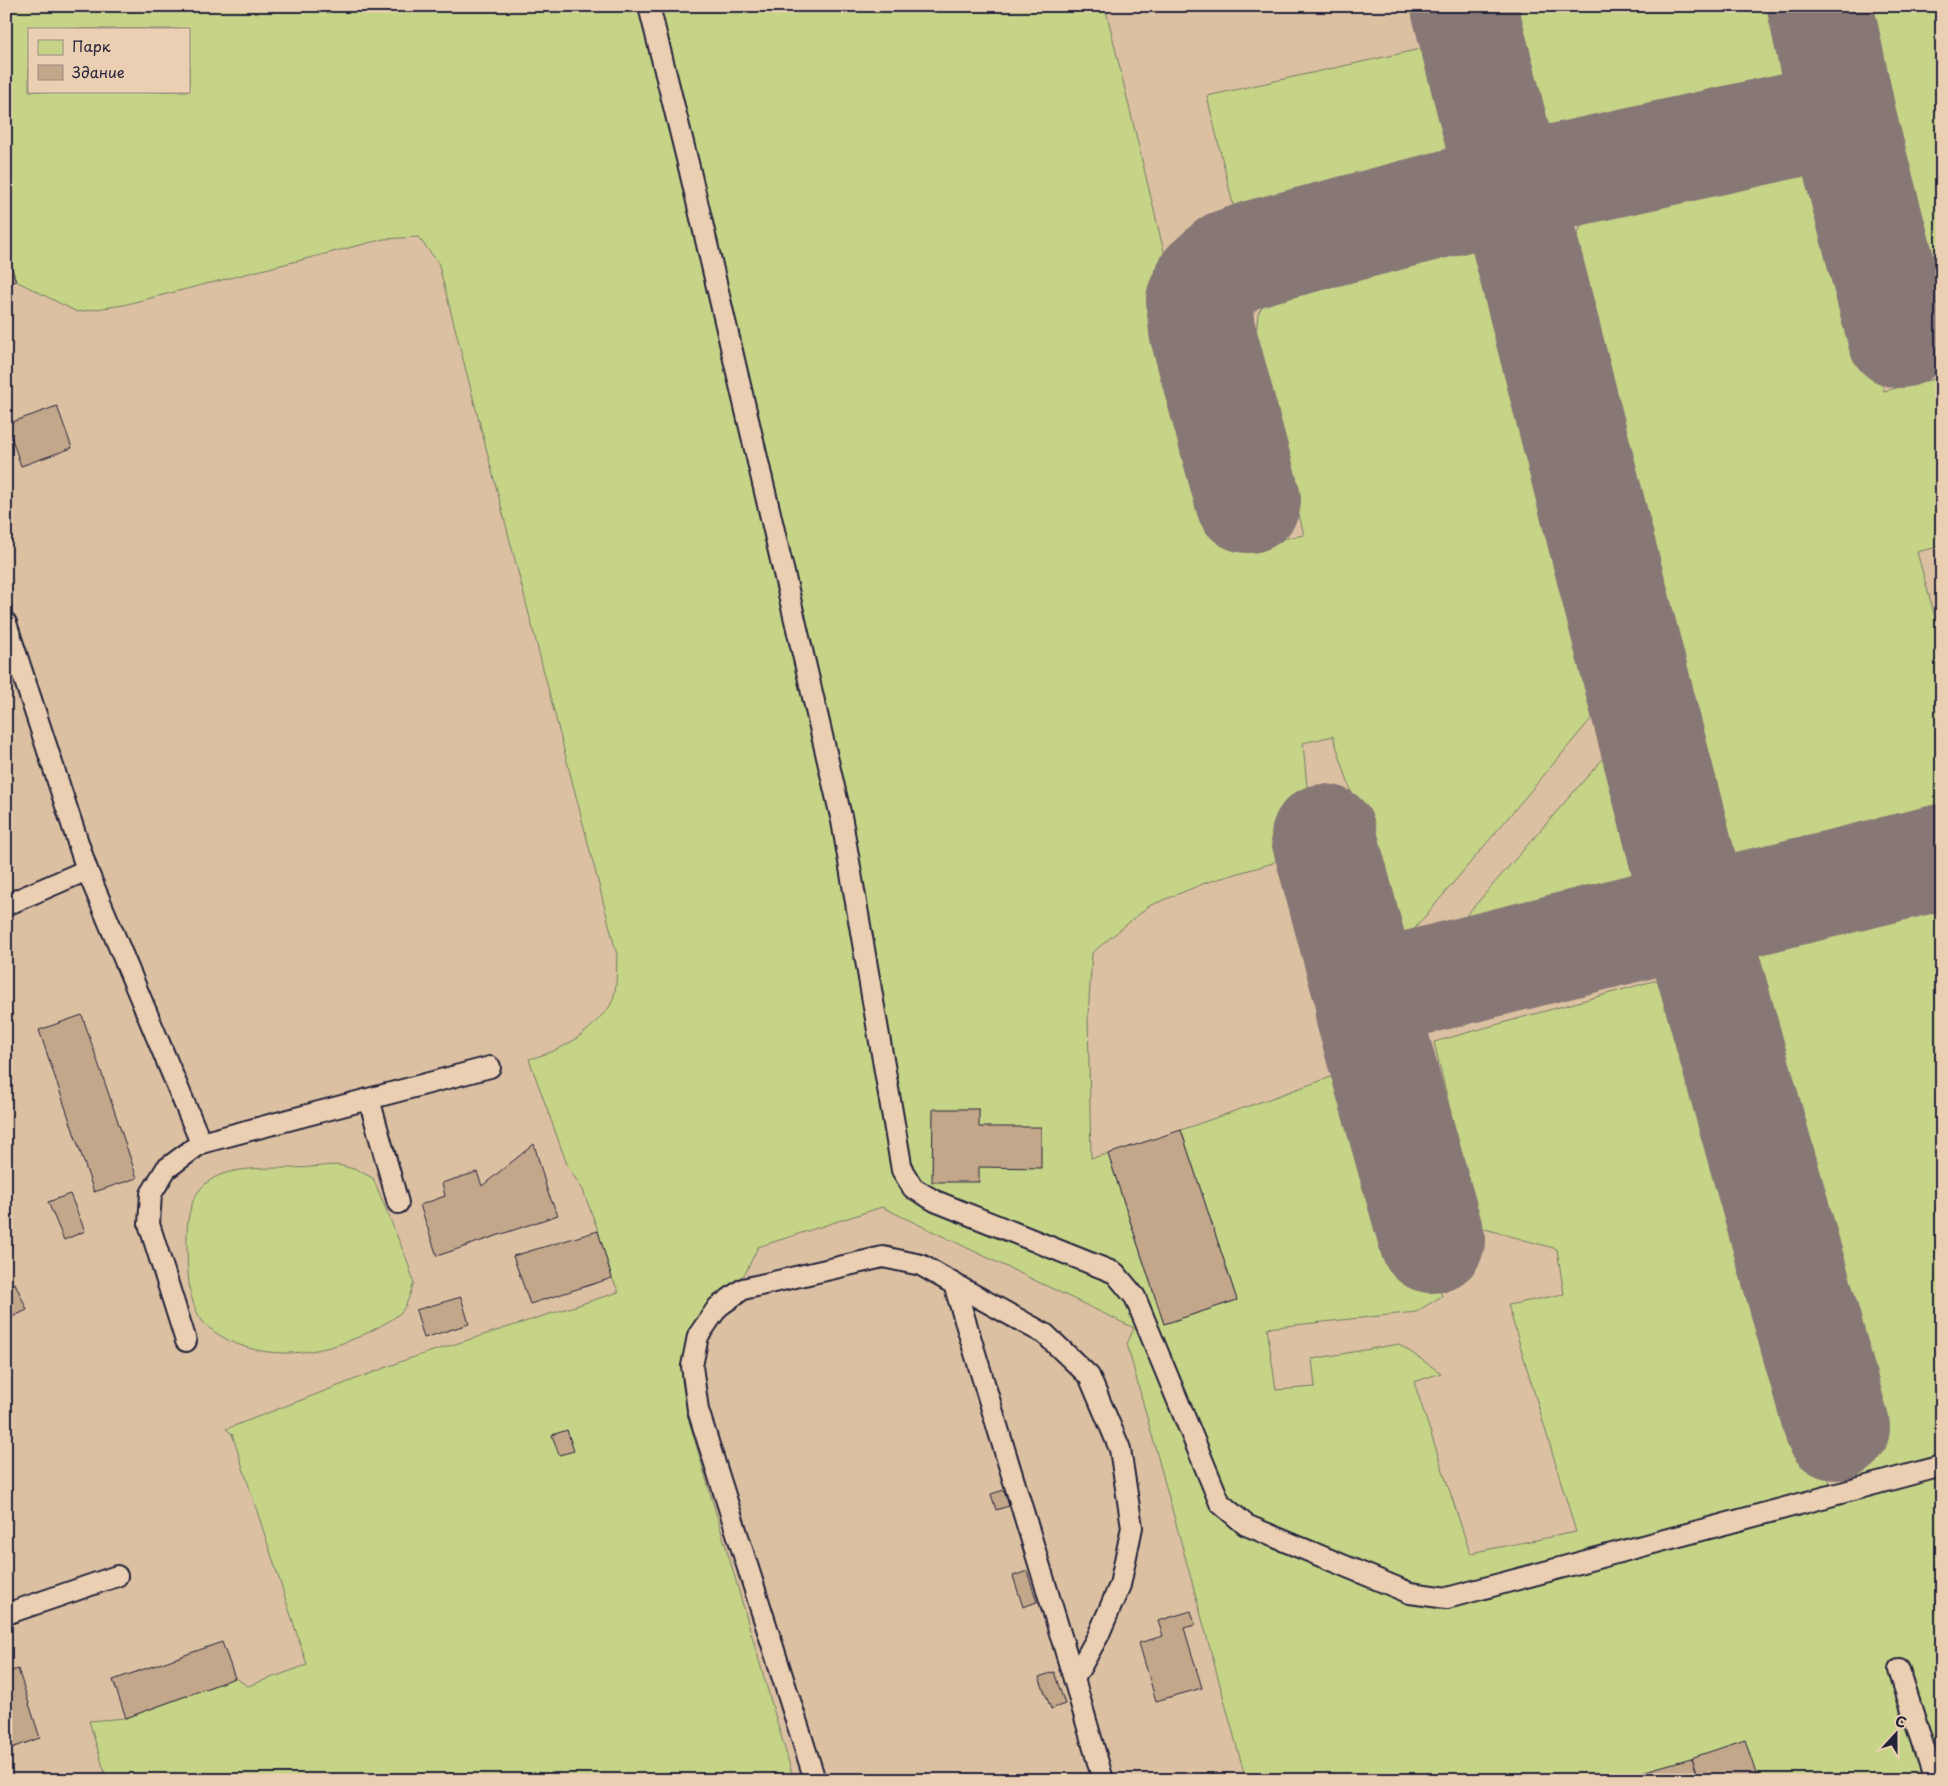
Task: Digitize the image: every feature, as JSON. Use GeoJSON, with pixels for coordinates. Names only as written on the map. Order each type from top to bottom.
{"type":"FeatureCollection","features":[{"type":"Feature","properties":{"kind":"lane"},"geometry":{"type":"LineString","coordinates":[[649,6],[688,163],[842,821],[902,1170],[913,1188],[935,1201],[1115,1273],[1135,1296],[1220,1503],[1246,1524],[1410,1593],[1447,1598],[1942,1466]]}},
{"type":"Feature","properties":{"kind":"lane"},"geometry":{"type":"LineString","coordinates":[[6,623],[86,870],[201,1143]]}},
{"type":"Feature","properties":{"kind":"lane"},"geometry":{"type":"LineString","coordinates":[[6,905],[86,870]]}},
{"type":"Feature","properties":{"kind":"lane"},"geometry":{"type":"LineString","coordinates":[[186,1341],[149,1224],[151,1194],[166,1169],[201,1143],[490,1067]]}},
{"type":"Feature","properties":{"kind":"lane"},"geometry":{"type":"LineString","coordinates":[[368,1099],[398,1203]]}},
{"type":"Feature","properties":{"kind":"lane"},"geometry":{"type":"LineString","coordinates":[[815,1780],[698,1410],[692,1366],[698,1336],[718,1307],[743,1289],[883,1257],[921,1265],[1045,1334],[1089,1376],[1120,1449],[1132,1526],[1120,1585],[1098,1636],[1074,1679]]}},
{"type":"Feature","properties":{"kind":"lane"},"geometry":{"type":"LineString","coordinates":[[954,1284],[1103,1780]]}},
{"type":"Feature","properties":{"kind":"lane"},"geometry":{"type":"LineString","coordinates":[[6,1614],[117,1576]]}},
{"type":"Feature","properties":{"kind":"lane"},"geometry":{"type":"LineString","coordinates":[[1899,1670],[1934,1780]]}},
{"type":"Feature","properties":{"kind":"shaded area"},"geometry":{"type":"Polygon","coordinates":[[[6,6],[1942,6],[1942,1780],[6,1780],[6,6]]]}},
{"type":"Feature","properties":{"kind":"green space"},"geometry":{"type":"Polygon","coordinates":[[[6,6],[1105,6],[1235,548],[1304,535],[1256,336],[1258,314],[1268,295],[1481,244],[1514,259],[1623,681],[1401,945],[1333,736],[1303,743],[1308,798],[1297,838],[1273,863],[1205,883],[1149,906],[1092,953],[1088,1016],[1091,1158],[1108,1154],[1164,1324],[1237,1300],[1181,1130],[1351,1070],[1442,1296],[1416,1312],[1267,1328],[1276,1390],[1315,1387],[1312,1359],[1399,1344],[1441,1373],[1414,1382],[1470,1553],[1576,1532],[1508,1305],[1564,1294],[1557,1249],[1478,1227],[1434,1042],[1693,970],[1830,1485],[1859,1479],[1853,1466],[1873,1444],[1752,953],[1942,908],[1942,1780],[1246,1780],[1127,1344],[1134,1328],[882,1207],[758,1247],[745,1274],[725,1288],[715,1300],[687,1347],[682,1365],[682,1381],[688,1417],[794,1780],[107,1780],[89,1721],[126,1718],[235,1678],[248,1686],[307,1665],[232,1434],[226,1429],[408,1359],[619,1292],[612,1278],[583,1190],[568,1167],[529,1059],[549,1053],[568,1044],[594,1024],[608,1009],[615,993],[617,955],[438,262],[418,237],[384,239],[123,305],[77,312],[16,281],[6,252],[6,6]]]}},
{"type":"Feature","properties":{"kind":"green space"},"geometry":{"type":"Polygon","coordinates":[[[1509,6],[1789,6],[1815,109],[1586,165],[1544,146],[1509,6]]]}},
{"type":"Feature","properties":{"kind":"green space"},"geometry":{"type":"Polygon","coordinates":[[[1865,6],[1942,6],[1942,302],[1865,6]]]}},
{"type":"Feature","properties":{"kind":"green space"},"geometry":{"type":"Polygon","coordinates":[[[1457,41],[1493,158],[1480,188],[1264,244],[1238,225],[1207,96],[1457,41]]]}},
{"type":"Feature","properties":{"kind":"green space"},"geometry":{"type":"Polygon","coordinates":[[[1825,152],[1884,391],[1942,377],[1942,546],[1917,552],[1942,642],[1942,844],[1742,896],[1571,252],[1585,215],[1825,152]]]}},
{"type":"Feature","properties":{"kind":"green space"},"geometry":{"type":"Polygon","coordinates":[[[1633,724],[1680,893],[1665,912],[1417,972],[1633,724]]]}},
{"type":"Feature","properties":{"kind":"green space"},"geometry":{"type":"Polygon","coordinates":[[[339,1165],[357,1170],[373,1178],[407,1260],[414,1283],[402,1311],[387,1322],[356,1338],[338,1345],[301,1352],[282,1353],[264,1351],[246,1347],[217,1334],[201,1319],[196,1311],[189,1284],[188,1220],[194,1200],[203,1186],[216,1177],[250,1169],[339,1165]]]}},
{"type":"Feature","properties":{"kind":"building"},"geometry":{"type":"Polygon","coordinates":[[[6,252],[16,281],[6,284],[6,252]]]}},
{"type":"Feature","properties":{"kind":"building"},"geometry":{"type":"Polygon","coordinates":[[[57,406],[72,448],[21,466],[7,424],[57,406]]]}},
{"type":"Feature","properties":{"kind":"building"},"geometry":{"type":"Polygon","coordinates":[[[82,1015],[137,1178],[94,1192],[39,1030],[82,1015]]]}},
{"type":"Feature","properties":{"kind":"building"},"geometry":{"type":"Polygon","coordinates":[[[933,1109],[979,1109],[979,1127],[1041,1127],[1041,1168],[979,1167],[979,1182],[932,1182],[933,1109]]]}},
{"type":"Feature","properties":{"kind":"building"},"geometry":{"type":"Polygon","coordinates":[[[1181,1130],[1237,1300],[1164,1324],[1108,1154],[1181,1130]]]}},
{"type":"Feature","properties":{"kind":"building"},"geometry":{"type":"Polygon","coordinates":[[[534,1144],[548,1193],[558,1215],[437,1256],[420,1205],[445,1196],[442,1183],[477,1172],[482,1186],[534,1144]]]}},
{"type":"Feature","properties":{"kind":"building"},"geometry":{"type":"Polygon","coordinates":[[[70,1194],[85,1231],[64,1240],[48,1202],[70,1194]]]}},
{"type":"Feature","properties":{"kind":"building"},"geometry":{"type":"Polygon","coordinates":[[[598,1231],[612,1278],[530,1304],[513,1256],[598,1231]]]}},
{"type":"Feature","properties":{"kind":"building"},"geometry":{"type":"Polygon","coordinates":[[[15,1283],[27,1310],[12,1317],[6,1304],[6,1287],[15,1283]]]}},
{"type":"Feature","properties":{"kind":"building"},"geometry":{"type":"Polygon","coordinates":[[[461,1297],[469,1324],[424,1338],[416,1310],[461,1297]]]}},
{"type":"Feature","properties":{"kind":"building"},"geometry":{"type":"Polygon","coordinates":[[[567,1430],[574,1451],[559,1455],[552,1435],[567,1430]]]}},
{"type":"Feature","properties":{"kind":"building"},"geometry":{"type":"Polygon","coordinates":[[[1004,1490],[1009,1506],[996,1510],[991,1494],[1004,1490]]]}},
{"type":"Feature","properties":{"kind":"building"},"geometry":{"type":"Polygon","coordinates":[[[1027,1571],[1037,1602],[1023,1607],[1013,1576],[1027,1571]]]}},
{"type":"Feature","properties":{"kind":"building"},"geometry":{"type":"Polygon","coordinates":[[[1191,1611],[1195,1625],[1184,1628],[1202,1688],[1156,1701],[1139,1643],[1163,1636],[1158,1621],[1191,1611]]]}},
{"type":"Feature","properties":{"kind":"building"},"geometry":{"type":"Polygon","coordinates":[[[222,1642],[235,1678],[126,1718],[113,1680],[222,1642]]]}},
{"type":"Feature","properties":{"kind":"building"},"geometry":{"type":"Polygon","coordinates":[[[18,1669],[40,1738],[6,1750],[6,1673],[18,1669]]]}},
{"type":"Feature","properties":{"kind":"building"},"geometry":{"type":"Polygon","coordinates":[[[1054,1672],[1065,1704],[1051,1709],[1039,1677],[1054,1672]]]}},
{"type":"Feature","properties":{"kind":"building"},"geometry":{"type":"Polygon","coordinates":[[[1745,1740],[1758,1780],[1698,1780],[1691,1758],[1745,1740]]]}},
{"type":"Feature","properties":{"kind":"building"},"geometry":{"type":"Polygon","coordinates":[[[1691,1758],[1698,1780],[1617,1779],[1691,1758]]]}},
{"type":"Feature","properties":{"kind":"taxiway"},"geometry":{"type":"LineString","coordinates":[[1464,6],[1690,889],[1700,938],[1837,1427]]}},
{"type":"Feature","properties":{"kind":"taxiway"},"geometry":{"type":"LineString","coordinates":[[1820,6],[1846,129],[1900,335]]}},
{"type":"Feature","properties":{"kind":"taxiway"},"geometry":{"type":"LineString","coordinates":[[1248,500],[1202,330],[1199,301],[1207,283],[1230,262],[1259,252],[1510,187],[1797,124],[1817,121],[1828,122],[1846,129]]}},
{"type":"Feature","properties":{"kind":"taxiway"},"geometry":{"type":"LineString","coordinates":[[1324,837],[1363,981],[1375,993]]}},
{"type":"Feature","properties":{"kind":"taxiway"},"geometry":{"type":"LineString","coordinates":[[1432,1240],[1368,1013],[1375,993],[1695,913],[1725,909],[1942,857]]}}]}
